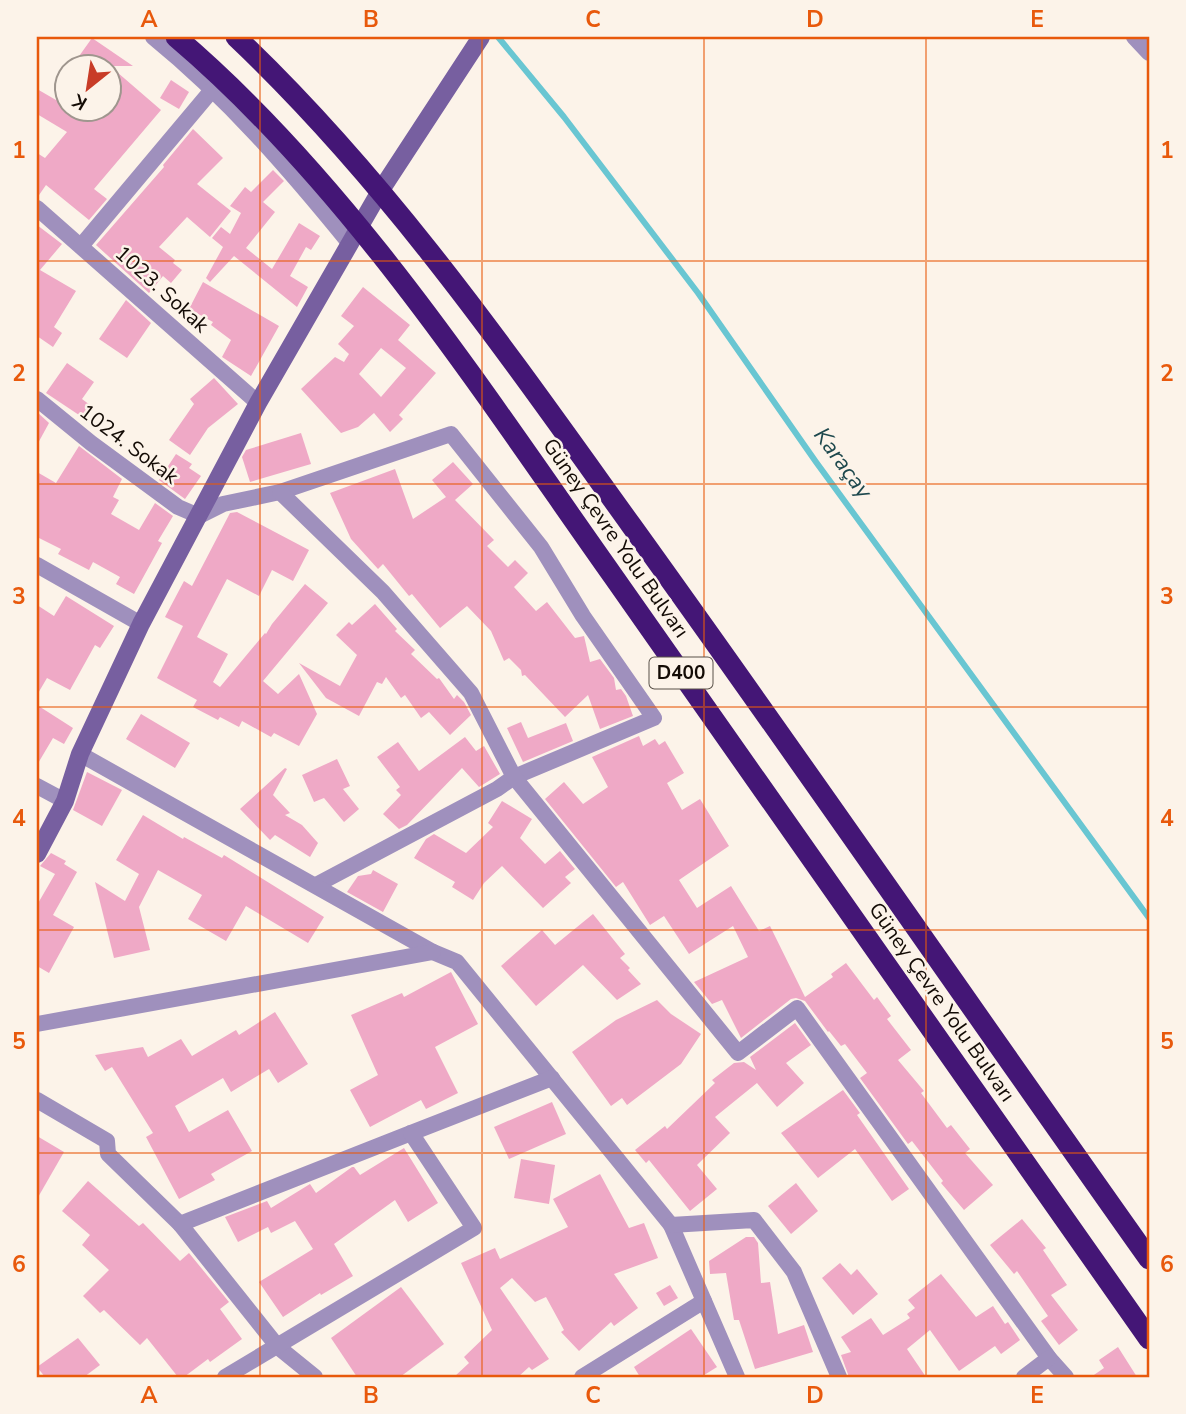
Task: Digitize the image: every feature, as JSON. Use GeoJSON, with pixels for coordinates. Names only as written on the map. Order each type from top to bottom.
{"type":"FeatureCollection","features":[{"type":"Feature","properties":{"kind":"highway","name":"Güney Çevre Yolu Bulvarı"},"geometry":{"type":"LineString","coordinates":[[176,37],[247,102],[354,236],[464,366],[1149,1339]]}},
{"type":"Feature","properties":{"kind":"highway","name":"Güney Çevre Yolu Bulvarı"},"geometry":{"type":"LineString","coordinates":[[236,37],[325,128],[422,240],[477,312],[712,637],[925,944],[1149,1259]]}},
{"type":"Feature","properties":{"kind":"street"},"geometry":{"type":"LineString","coordinates":[[153,37],[187,64],[354,236]]}},
{"type":"Feature","properties":{"kind":"street"},"geometry":{"type":"LineString","coordinates":[[37,854],[65,801],[80,754],[141,624],[258,403],[379,193],[481,37]]}},
{"type":"Feature","properties":{"kind":"street"},"geometry":{"type":"LineString","coordinates":[[1134,37],[1149,53]]}},
{"type":"Feature","properties":{"kind":"street"},"geometry":{"type":"LineString","coordinates":[[81,246],[212,90]]}},
{"type":"Feature","properties":{"kind":"street","name":"1023. Sokak"},"geometry":{"type":"LineString","coordinates":[[37,208],[258,403]]}},
{"type":"Feature","properties":{"kind":"street","name":"1024. Sokak"},"geometry":{"type":"LineString","coordinates":[[37,399],[178,508],[199,516]]}},
{"type":"Feature","properties":{"kind":"street"},"geometry":{"type":"LineString","coordinates":[[199,516],[223,504],[280,492],[451,433],[541,547],[583,616],[654,718],[514,777],[497,789],[316,885]]}},
{"type":"Feature","properties":{"kind":"street"},"geometry":{"type":"LineString","coordinates":[[280,492],[383,592],[471,693],[514,777],[738,1053],[797,1008],[1049,1358],[1066,1377]]}},
{"type":"Feature","properties":{"kind":"street"},"geometry":{"type":"LineString","coordinates":[[37,565],[141,624]]}},
{"type":"Feature","properties":{"kind":"street"},"geometry":{"type":"LineString","coordinates":[[80,754],[433,952],[457,961],[671,1225],[737,1377]]}},
{"type":"Feature","properties":{"kind":"street"},"geometry":{"type":"LineString","coordinates":[[37,786],[65,801]]}},
{"type":"Feature","properties":{"kind":"street"},"geometry":{"type":"LineString","coordinates":[[37,1024],[433,952]]}},
{"type":"Feature","properties":{"kind":"street"},"geometry":{"type":"LineString","coordinates":[[180,1224],[552,1078]]}},
{"type":"Feature","properties":{"kind":"street"},"geometry":{"type":"LineString","coordinates":[[37,1100],[107,1141],[108,1154],[180,1224],[278,1347],[315,1377]]}},
{"type":"Feature","properties":{"kind":"street"},"geometry":{"type":"LineString","coordinates":[[225,1377],[474,1228],[411,1133]]}},
{"type":"Feature","properties":{"kind":"street"},"geometry":{"type":"LineString","coordinates":[[671,1225],[754,1220],[794,1272],[839,1377]]}},
{"type":"Feature","properties":{"kind":"street"},"geometry":{"type":"LineString","coordinates":[[582,1377],[704,1301]]}},
{"type":"Feature","properties":{"kind":"street"},"geometry":{"type":"LineString","coordinates":[[1024,1377],[1049,1358]]}},
{"type":"Feature","properties":{"kind":"building"},"geometry":{"type":"Polygon","coordinates":[[[92,38],[112,52],[82,52],[92,38]]]}},
{"type":"Feature","properties":{"kind":"building"},"geometry":{"type":"Polygon","coordinates":[[[122,58],[133,66],[122,66],[122,58]]]}},
{"type":"Feature","properties":{"kind":"building"},"geometry":{"type":"Polygon","coordinates":[[[122,76],[161,110],[94,189],[107,199],[89,220],[46,185],[37,198],[37,153],[45,158],[67,132],[37,114],[37,89],[52,98],[52,122],[122,122],[122,76]]]}},
{"type":"Feature","properties":{"kind":"building"},"geometry":{"type":"Polygon","coordinates":[[[171,80],[189,92],[179,109],[160,98],[171,80]]]}},
{"type":"Feature","properties":{"kind":"building"},"geometry":{"type":"Polygon","coordinates":[[[193,129],[223,158],[197,184],[231,211],[210,237],[187,217],[159,247],[175,260],[173,263],[182,270],[171,283],[163,276],[149,293],[96,245],[164,167],[193,129]]]}},
{"type":"Feature","properties":{"kind":"building"},"geometry":{"type":"Polygon","coordinates":[[[273,170],[284,181],[263,202],[275,212],[246,248],[272,269],[299,223],[320,236],[311,250],[306,247],[290,276],[308,287],[297,307],[234,256],[210,282],[206,278],[223,247],[212,238],[221,227],[230,234],[241,213],[230,206],[245,187],[251,192],[273,170]]]}},
{"type":"Feature","properties":{"kind":"building"},"geometry":{"type":"Polygon","coordinates":[[[37,225],[62,244],[40,270],[76,291],[54,327],[62,333],[53,347],[37,336],[37,225]]]}},
{"type":"Feature","properties":{"kind":"building"},"geometry":{"type":"Polygon","coordinates":[[[203,282],[279,326],[251,376],[222,357],[231,340],[211,325],[213,322],[189,309],[203,282]]]}},
{"type":"Feature","properties":{"kind":"building"},"geometry":{"type":"Polygon","coordinates":[[[363,287],[410,325],[398,340],[436,373],[399,415],[403,419],[390,432],[374,413],[358,427],[341,433],[301,389],[335,357],[344,362],[349,354],[338,344],[354,326],[341,316],[363,287]],[[381,348],[359,374],[381,397],[406,368],[381,348]]]}},
{"type":"Feature","properties":{"kind":"building"},"geometry":{"type":"Polygon","coordinates":[[[126,300],[151,323],[127,358],[99,339],[126,300]]]}},
{"type":"Feature","properties":{"kind":"building"},"geometry":{"type":"Polygon","coordinates":[[[67,363],[94,382],[82,399],[90,405],[82,417],[46,393],[67,363]]]}},
{"type":"Feature","properties":{"kind":"building"},"geometry":{"type":"Polygon","coordinates":[[[214,378],[238,404],[208,428],[190,455],[169,440],[194,404],[190,399],[214,378]]]}},
{"type":"Feature","properties":{"kind":"building"},"geometry":{"type":"Polygon","coordinates":[[[37,412],[49,423],[37,445],[37,412]]]}},
{"type":"Feature","properties":{"kind":"building"},"geometry":{"type":"Polygon","coordinates":[[[301,433],[311,464],[250,482],[242,457],[246,450],[301,433]]]}},
{"type":"Feature","properties":{"kind":"building"},"geometry":{"type":"Polygon","coordinates":[[[79,446],[122,479],[113,497],[119,500],[111,514],[139,530],[155,503],[173,516],[158,541],[162,543],[134,594],[116,584],[120,577],[93,562],[89,570],[58,554],[61,549],[37,537],[37,472],[56,483],[79,446]]]}},
{"type":"Feature","properties":{"kind":"building"},"geometry":{"type":"Polygon","coordinates":[[[176,454],[192,464],[189,468],[201,476],[185,499],[159,480],[176,454]]]}},
{"type":"Feature","properties":{"kind":"building"},"geometry":{"type":"Polygon","coordinates":[[[453,462],[473,484],[455,500],[494,540],[487,546],[508,567],[515,560],[528,573],[514,587],[536,611],[547,602],[575,638],[584,636],[590,662],[600,659],[614,678],[616,690],[621,689],[626,696],[633,716],[600,729],[588,695],[565,717],[525,675],[522,676],[521,670],[509,658],[504,661],[491,631],[467,606],[440,628],[383,564],[378,569],[351,539],[330,493],[395,469],[413,519],[446,497],[432,480],[453,462]]]}},
{"type":"Feature","properties":{"kind":"building"},"geometry":{"type":"Polygon","coordinates":[[[237,512],[309,550],[293,581],[272,570],[259,596],[227,579],[197,637],[228,654],[213,682],[220,687],[305,584],[328,603],[263,681],[278,694],[299,674],[317,714],[299,746],[274,733],[271,737],[242,721],[239,727],[220,717],[218,720],[193,707],[197,700],[157,678],[183,626],[165,617],[184,581],[192,586],[230,513],[237,512]]]}},
{"type":"Feature","properties":{"kind":"building"},"geometry":{"type":"Polygon","coordinates":[[[66,596],[114,626],[100,648],[95,645],[70,690],[47,678],[37,695],[37,605],[54,616],[66,596]]]}},
{"type":"Feature","properties":{"kind":"building"},"geometry":{"type":"Polygon","coordinates":[[[375,604],[397,629],[395,631],[415,650],[411,654],[439,678],[454,699],[457,695],[464,702],[471,715],[450,735],[429,712],[421,718],[405,695],[401,698],[386,677],[382,684],[377,682],[359,716],[326,698],[299,663],[340,686],[357,655],[336,635],[349,622],[352,625],[375,604]]]}},
{"type":"Feature","properties":{"kind":"building"},"geometry":{"type":"Polygon","coordinates":[[[37,705],[73,728],[64,744],[53,738],[37,765],[37,705]]]}},
{"type":"Feature","properties":{"kind":"building"},"geometry":{"type":"Polygon","coordinates":[[[141,714],[190,743],[175,768],[126,739],[141,714]]]}},
{"type":"Feature","properties":{"kind":"building"},"geometry":{"type":"Polygon","coordinates":[[[521,722],[528,738],[566,723],[573,741],[523,762],[507,728],[521,722]]]}},
{"type":"Feature","properties":{"kind":"building"},"geometry":{"type":"Polygon","coordinates":[[[639,736],[643,746],[655,739],[659,745],[665,741],[684,773],[667,783],[682,810],[700,799],[729,846],[679,880],[697,908],[731,886],[759,931],[770,926],[805,997],[833,977],[831,974],[846,963],[874,1000],[877,997],[891,1016],[887,1019],[911,1050],[898,1060],[924,1091],[921,1093],[947,1128],[951,1125],[970,1149],[965,1153],[993,1185],[964,1210],[941,1183],[943,1181],[912,1141],[908,1144],[860,1078],[867,1073],[845,1044],[841,1046],[805,1001],[791,999],[741,1038],[722,1000],[712,1004],[694,982],[748,957],[733,926],[689,954],[664,916],[650,925],[623,882],[616,887],[545,799],[564,782],[583,804],[608,787],[592,757],[639,736]]]}},
{"type":"Feature","properties":{"kind":"building"},"geometry":{"type":"Polygon","coordinates":[[[465,737],[476,751],[484,746],[500,774],[479,787],[462,768],[407,825],[399,829],[383,814],[401,795],[396,790],[400,787],[377,757],[398,742],[419,771],[465,737]]]}},
{"type":"Feature","properties":{"kind":"building"},"geometry":{"type":"Polygon","coordinates":[[[337,759],[350,786],[343,789],[359,809],[344,822],[324,798],[314,802],[302,775],[337,759]]]}},
{"type":"Feature","properties":{"kind":"building"},"geometry":{"type":"Polygon","coordinates":[[[287,769],[273,795],[290,813],[285,815],[302,825],[318,843],[310,857],[275,835],[270,840],[240,809],[287,769]]]}},
{"type":"Feature","properties":{"kind":"building"},"geometry":{"type":"Polygon","coordinates":[[[87,772],[122,790],[102,826],[73,810],[87,772]]]}},
{"type":"Feature","properties":{"kind":"building"},"geometry":{"type":"Polygon","coordinates":[[[502,801],[532,819],[520,838],[545,864],[560,851],[575,869],[565,877],[571,883],[543,908],[502,866],[484,883],[473,900],[452,887],[455,882],[414,858],[426,839],[434,834],[466,853],[493,827],[488,823],[502,801]]]}},
{"type":"Feature","properties":{"kind":"building"},"geometry":{"type":"Polygon","coordinates":[[[143,815],[183,839],[184,837],[222,858],[224,855],[324,917],[308,943],[246,906],[226,941],[188,919],[202,895],[158,870],[139,907],[150,950],[114,958],[95,882],[125,901],[139,874],[116,860],[143,815]]]}},
{"type":"Feature","properties":{"kind":"building"},"geometry":{"type":"Polygon","coordinates":[[[51,853],[66,861],[64,864],[77,872],[53,915],[74,927],[49,973],[37,966],[37,905],[55,874],[40,866],[51,853]]]}},
{"type":"Feature","properties":{"kind":"building"},"geometry":{"type":"Polygon","coordinates":[[[373,870],[398,884],[383,912],[347,892],[358,876],[371,874],[373,870]]]}},
{"type":"Feature","properties":{"kind":"building"},"geometry":{"type":"Polygon","coordinates":[[[593,914],[625,954],[620,958],[641,984],[617,1000],[583,965],[536,1006],[501,966],[542,930],[555,945],[593,914]]]}},
{"type":"Feature","properties":{"kind":"building"},"geometry":{"type":"Polygon","coordinates":[[[451,972],[478,1024],[435,1047],[458,1093],[426,1109],[421,1100],[370,1127],[350,1090],[378,1075],[351,1015],[402,993],[404,997],[451,972]]]}},
{"type":"Feature","properties":{"kind":"building"},"geometry":{"type":"Polygon","coordinates":[[[657,1000],[671,1014],[701,1034],[681,1064],[627,1105],[622,1098],[611,1106],[572,1052],[616,1020],[657,1000]]]}},
{"type":"Feature","properties":{"kind":"building"},"geometry":{"type":"Polygon","coordinates":[[[275,1012],[308,1064],[278,1083],[269,1069],[231,1092],[223,1078],[175,1106],[189,1132],[228,1110],[252,1151],[211,1174],[215,1180],[179,1199],[146,1137],[153,1133],[112,1067],[105,1071],[95,1055],[143,1047],[148,1057],[181,1039],[192,1056],[236,1030],[239,1035],[275,1012]]]}},
{"type":"Feature","properties":{"kind":"building"},"geometry":{"type":"Polygon","coordinates":[[[795,1023],[811,1045],[786,1063],[804,1083],[777,1107],[757,1083],[715,1117],[730,1133],[697,1165],[717,1189],[690,1211],[649,1160],[646,1163],[635,1150],[665,1126],[667,1129],[715,1083],[712,1080],[734,1063],[744,1062],[756,1070],[750,1057],[795,1023]]]}},
{"type":"Feature","properties":{"kind":"building"},"geometry":{"type":"Polygon","coordinates":[[[843,1090],[860,1113],[857,1115],[909,1189],[892,1201],[855,1149],[818,1178],[781,1133],[843,1090]]]}},
{"type":"Feature","properties":{"kind":"building"},"geometry":{"type":"Polygon","coordinates":[[[552,1102],[566,1134],[509,1159],[494,1127],[552,1102]]]}},
{"type":"Feature","properties":{"kind":"building"},"geometry":{"type":"Polygon","coordinates":[[[37,1136],[64,1152],[37,1199],[37,1136]]]}},
{"type":"Feature","properties":{"kind":"building"},"geometry":{"type":"Polygon","coordinates":[[[404,1148],[438,1203],[408,1222],[395,1200],[334,1244],[353,1276],[283,1317],[259,1282],[313,1249],[295,1221],[271,1233],[268,1227],[238,1242],[225,1217],[267,1201],[271,1208],[310,1184],[316,1193],[352,1167],[360,1175],[404,1148]]]}},
{"type":"Feature","properties":{"kind":"building"},"geometry":{"type":"Polygon","coordinates":[[[521,1159],[555,1165],[549,1204],[514,1198],[521,1159]]]}},
{"type":"Feature","properties":{"kind":"building"},"geometry":{"type":"Polygon","coordinates":[[[600,1174],[629,1228],[644,1223],[658,1258],[614,1274],[638,1308],[614,1326],[611,1322],[579,1351],[561,1332],[564,1330],[546,1297],[535,1302],[512,1278],[500,1288],[549,1359],[532,1370],[529,1367],[518,1377],[454,1377],[469,1363],[464,1357],[492,1330],[461,1263],[495,1248],[500,1259],[568,1227],[553,1199],[600,1174]]]}},
{"type":"Feature","properties":{"kind":"building"},"geometry":{"type":"Polygon","coordinates":[[[88,1181],[139,1226],[143,1223],[180,1261],[189,1253],[229,1302],[220,1309],[242,1339],[210,1362],[208,1359],[184,1377],[178,1377],[147,1338],[140,1345],[104,1310],[100,1313],[83,1296],[109,1270],[82,1245],[90,1235],[62,1211],[88,1181]]]}},
{"type":"Feature","properties":{"kind":"building"},"geometry":{"type":"Polygon","coordinates":[[[796,1183],[818,1211],[791,1234],[768,1206],[796,1183]]]}},
{"type":"Feature","properties":{"kind":"building"},"geometry":{"type":"Polygon","coordinates":[[[1022,1219],[1046,1248],[1043,1250],[1067,1285],[1051,1295],[1078,1330],[1059,1345],[1041,1321],[1048,1316],[1017,1271],[1014,1274],[990,1245],[1022,1219]]]}},
{"type":"Feature","properties":{"kind":"building"},"geometry":{"type":"Polygon","coordinates":[[[746,1237],[754,1237],[758,1243],[761,1283],[770,1282],[778,1334],[804,1325],[813,1352],[755,1369],[739,1320],[734,1320],[726,1273],[710,1274],[709,1261],[746,1237]]]}},
{"type":"Feature","properties":{"kind":"building"},"geometry":{"type":"Polygon","coordinates":[[[840,1263],[851,1275],[857,1269],[878,1294],[853,1315],[822,1278],[840,1263]]]}},
{"type":"Feature","properties":{"kind":"building"},"geometry":{"type":"Polygon","coordinates":[[[941,1274],[976,1317],[993,1306],[1020,1340],[1001,1354],[995,1346],[959,1371],[930,1330],[907,1349],[926,1377],[849,1377],[841,1355],[851,1352],[841,1337],[871,1318],[883,1335],[910,1318],[907,1314],[915,1308],[908,1300],[941,1274]]]}},
{"type":"Feature","properties":{"kind":"building"},"geometry":{"type":"Polygon","coordinates":[[[670,1285],[678,1298],[664,1306],[656,1293],[670,1285]]]}},
{"type":"Feature","properties":{"kind":"building"},"geometry":{"type":"Polygon","coordinates":[[[401,1287],[444,1344],[400,1377],[357,1377],[331,1338],[401,1287]]]}},
{"type":"Feature","properties":{"kind":"building"},"geometry":{"type":"Polygon","coordinates":[[[691,1329],[717,1367],[701,1377],[640,1377],[634,1367],[691,1329]]]}},
{"type":"Feature","properties":{"kind":"building"},"geometry":{"type":"Polygon","coordinates":[[[78,1338],[100,1365],[84,1377],[45,1377],[37,1367],[78,1338]]]}},
{"type":"Feature","properties":{"kind":"building"},"geometry":{"type":"Polygon","coordinates":[[[1118,1347],[1137,1377],[1091,1377],[1104,1368],[1099,1360],[1118,1347]]]}},
{"type":"Feature","properties":{"kind":"waterway","name":"Karaçay"},"geometry":{"type":"LineString","coordinates":[[498,37],[564,117],[698,293],[816,462],[1149,918]]}}]}
